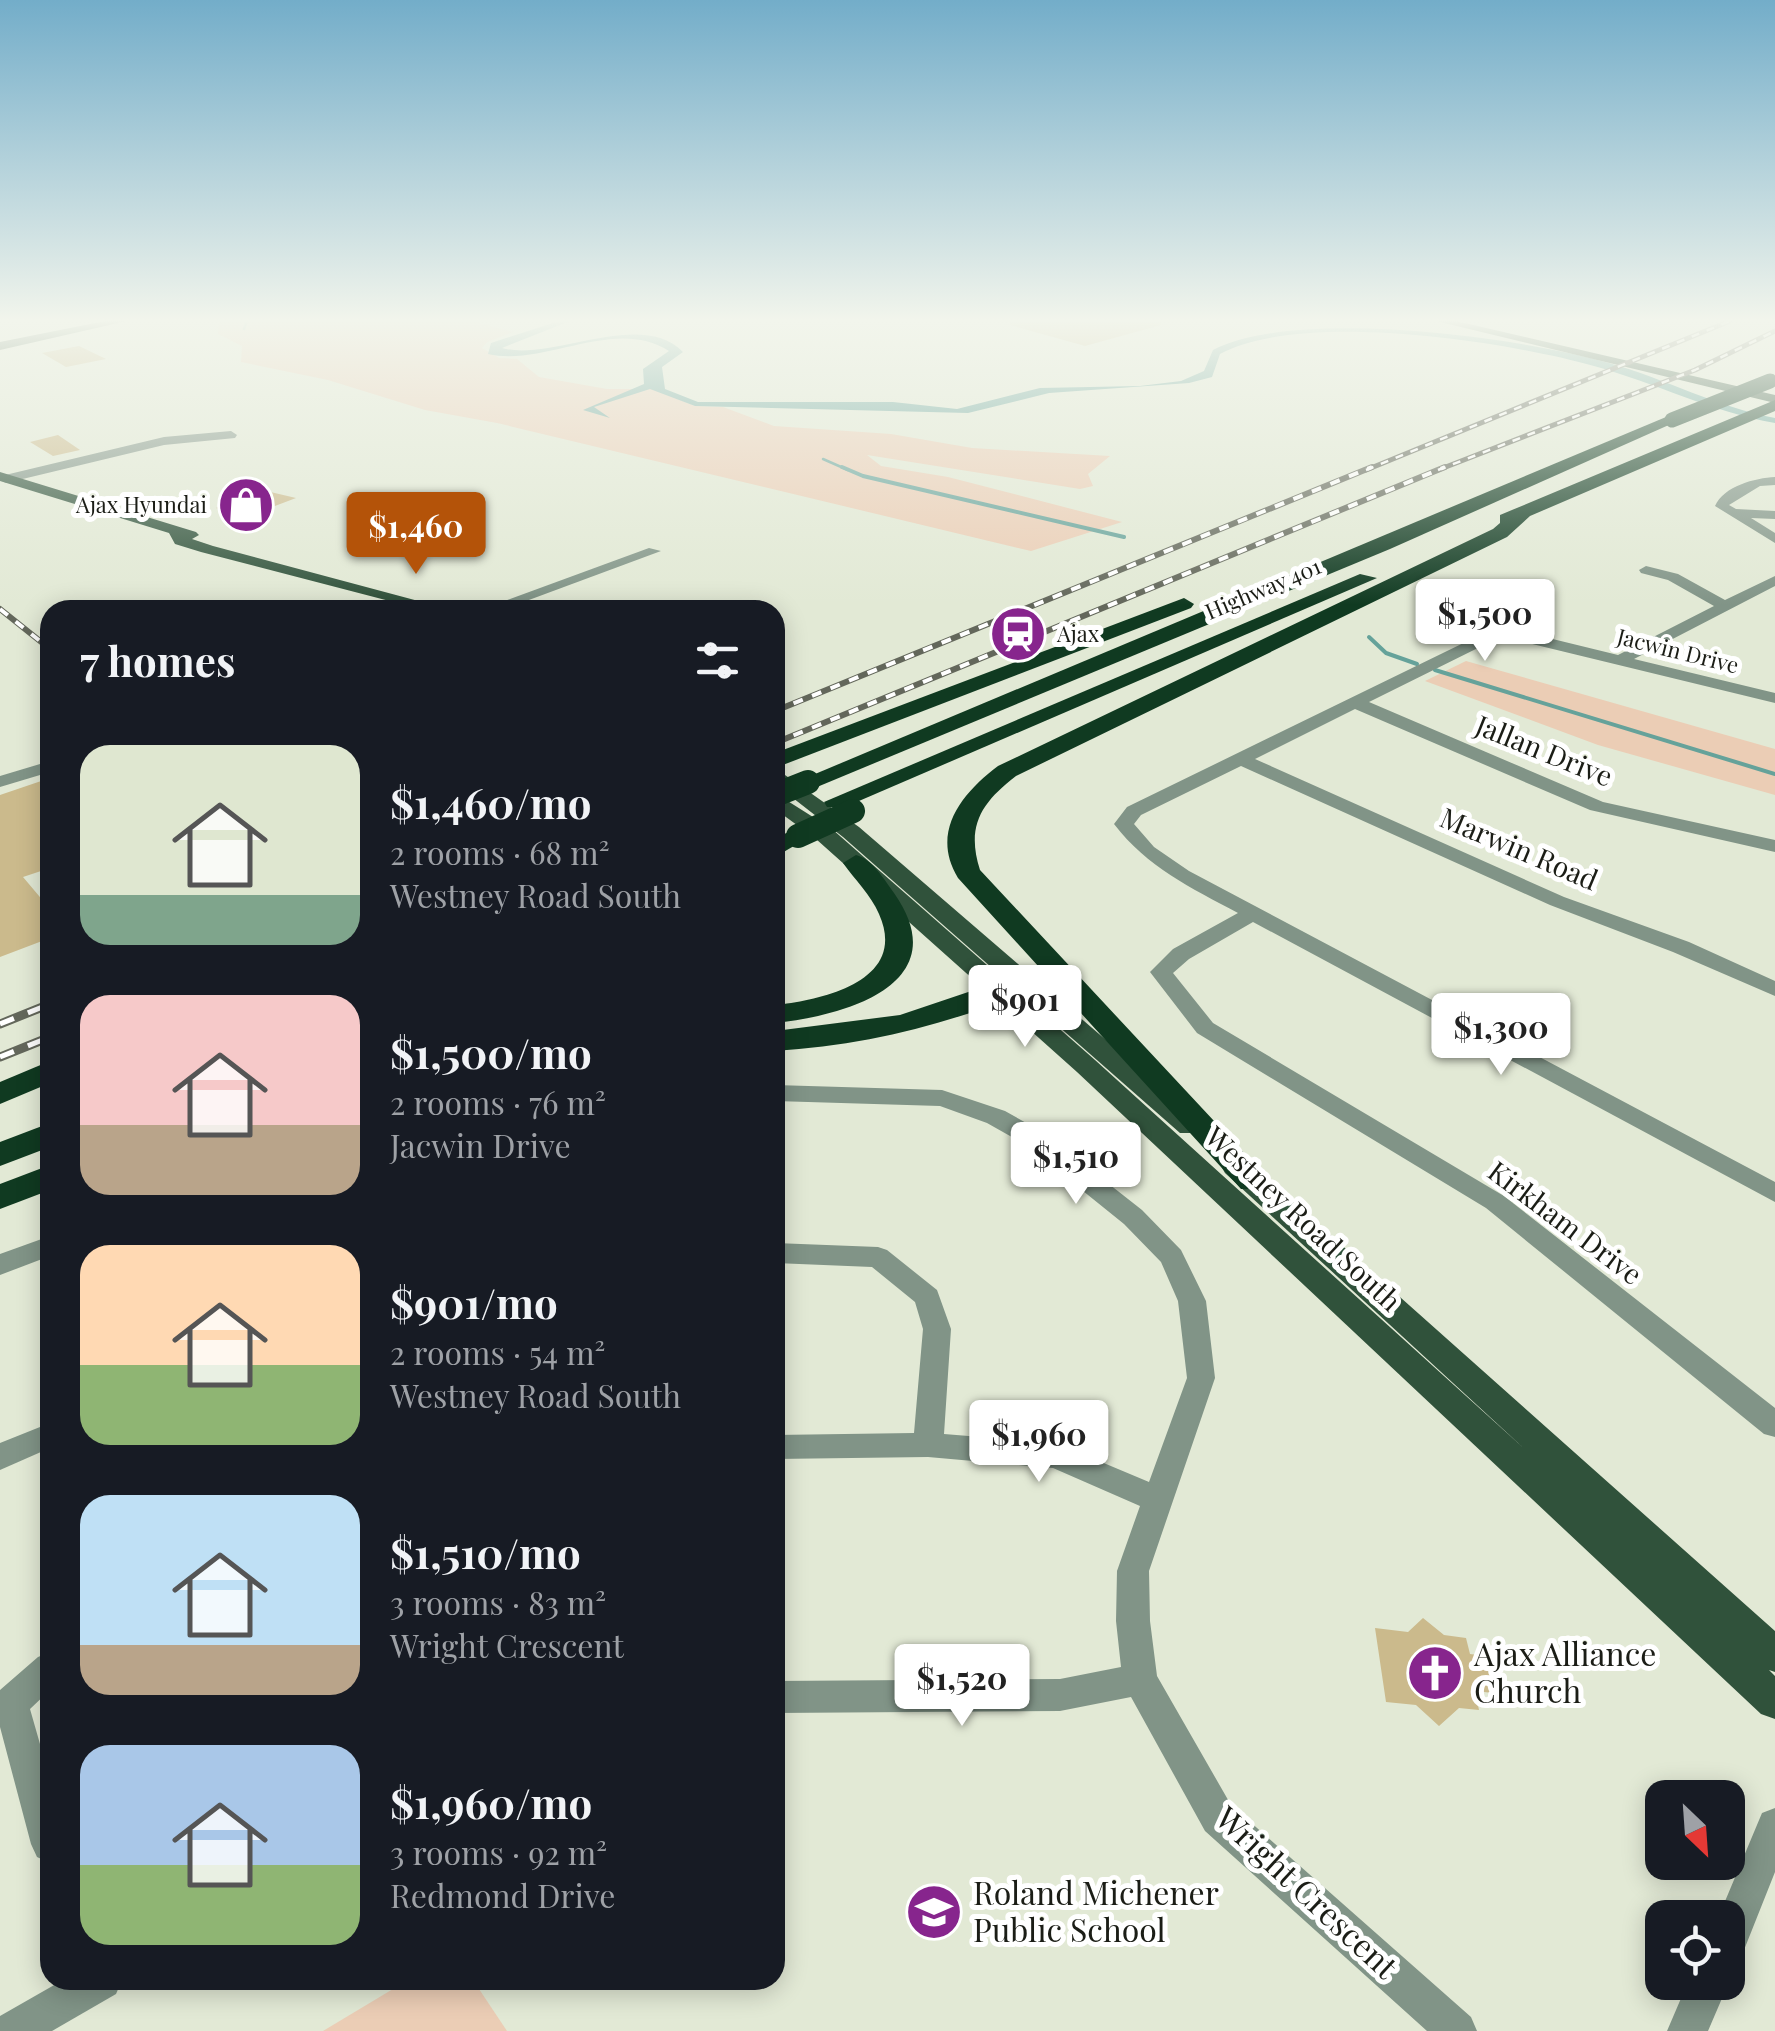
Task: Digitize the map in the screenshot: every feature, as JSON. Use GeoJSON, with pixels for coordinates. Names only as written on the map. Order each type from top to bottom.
{"type":"FeatureCollection","features":[{"type":"Feature","properties":{"kind":"highway","name":"Highway 401"},"geometry":{"type":"LineString","coordinates":[[785,792],[1383,546],[1443,516],[1683,416]]}},
{"type":"Feature","properties":{"kind":"highway","name":"Highway 401"},"geometry":{"type":"LineString","coordinates":[[785,833],[844,806],[901,787],[940,759],[1745,416]]}},
{"type":"Feature","properties":{"kind":"highway"},"geometry":{"type":"LineString","coordinates":[[1253,1181],[967,872],[958,846],[963,816],[977,793],[1007,771],[1500,533],[1523,512]]}},
{"type":"Feature","properties":{"kind":"highway"},"geometry":{"type":"LineString","coordinates":[[785,757],[1303,560],[1443,516]]}},
{"type":"Feature","properties":{"kind":"highway"},"geometry":{"type":"LineString","coordinates":[[785,1013],[807,1012],[850,998],[867,990],[894,963],[900,942],[898,924],[856,863]]}},
{"type":"Feature","properties":{"kind":"highway"},"geometry":{"type":"LineString","coordinates":[[785,1040],[873,1033],[1011,988]]}},
{"type":"Feature","properties":{"kind":"highway"},"geometry":{"type":"LineString","coordinates":[[0,1094],[40,1076]]}},
{"type":"Feature","properties":{"kind":"highway"},"geometry":{"type":"LineString","coordinates":[[0,1103],[40,1087]]}},
{"type":"Feature","properties":{"kind":"highway"},"geometry":{"type":"LineString","coordinates":[[0,1155],[40,1138]]}},
{"type":"Feature","properties":{"kind":"highway"},"geometry":{"type":"LineString","coordinates":[[0,1196],[40,1181]]}},
{"type":"Feature","properties":{"kind":"main road"},"geometry":{"type":"LineString","coordinates":[[3,477],[177,533],[181,541],[401,600]]}},
{"type":"Feature","properties":{"kind":"main road"},"geometry":{"type":"LineString","coordinates":[[375,594],[387,600]]}},
{"type":"Feature","properties":{"kind":"main road","name":"Westney Road South"},"geometry":{"type":"LineString","coordinates":[[785,782],[851,832],[1100,1079],[1775,1702]]}},
{"type":"Feature","properties":{"kind":"main road","name":"Westney Road South"},"geometry":{"type":"LineString","coordinates":[[785,805],[1253,1181],[1775,1655]]}},
{"type":"Feature","properties":{"kind":"street"},"geometry":{"type":"LineString","coordinates":[[3,477],[164,441],[231,435]]}},
{"type":"Feature","properties":{"kind":"street"},"geometry":{"type":"LineString","coordinates":[[1775,481],[1756,482],[1724,500],[1722,506],[1775,539]]}},
{"type":"Feature","properties":{"kind":"street"},"geometry":{"type":"LineString","coordinates":[[1729,513],[1775,516]]}},
{"type":"Feature","properties":{"kind":"street"},"geometry":{"type":"LineString","coordinates":[[515,600],[654,551]]}},
{"type":"Feature","properties":{"kind":"street"},"geometry":{"type":"LineString","coordinates":[[1646,570],[1672,577],[1722,604]]}},
{"type":"Feature","properties":{"kind":"street"},"geometry":{"type":"LineString","coordinates":[[1620,660],[1775,580]]}},
{"type":"Feature","properties":{"kind":"street"},"geometry":{"type":"LineString","coordinates":[[530,600],[563,582]]}},
{"type":"Feature","properties":{"kind":"street","name":"Jacwin Drive"},"geometry":{"type":"LineString","coordinates":[[1253,913],[1147,852],[1124,824],[1134,811],[1490,636],[1508,633],[1775,698]]}},
{"type":"Feature","properties":{"kind":"street","name":"Jallan Drive"},"geometry":{"type":"LineString","coordinates":[[1356,703],[1598,806],[1775,846]]}},
{"type":"Feature","properties":{"kind":"street","name":"Marwin Road"},"geometry":{"type":"LineString","coordinates":[[1241,758],[1557,901],[1770,978]]}},
{"type":"Feature","properties":{"kind":"street"},"geometry":{"type":"LineString","coordinates":[[0,782],[40,769]]}},
{"type":"Feature","properties":{"kind":"street"},"geometry":{"type":"LineString","coordinates":[[1253,913],[1775,1193]]}},
{"type":"Feature","properties":{"kind":"street","name":"Kirkham Drive"},"geometry":{"type":"LineString","coordinates":[[1253,913],[1181,954],[1161,972],[1205,1028],[1495,1202],[1775,1425]]}},
{"type":"Feature","properties":{"kind":"street","name":"Wright Crescent"},"geometry":{"type":"LineString","coordinates":[[785,1093],[942,1098],[996,1117],[1036,1139],[1119,1206],[1172,1257],[1192,1301],[1201,1378],[1133,1571],[1132,1621],[1140,1679],[1218,1818],[1457,2031]]}},
{"type":"Feature","properties":{"kind":"street"},"geometry":{"type":"LineString","coordinates":[[0,1265],[40,1250]]}},
{"type":"Feature","properties":{"kind":"street"},"geometry":{"type":"LineString","coordinates":[[785,1253],[878,1257],[927,1297],[936,1329],[928,1445]]}},
{"type":"Feature","properties":{"kind":"street"},"geometry":{"type":"LineString","coordinates":[[0,1457],[40,1439]]}},
{"type":"Feature","properties":{"kind":"street"},"geometry":{"type":"LineString","coordinates":[[785,1447],[928,1445],[1056,1456],[1156,1499]]}},
{"type":"Feature","properties":{"kind":"street"},"geometry":{"type":"LineString","coordinates":[[40,1677],[11,1703],[40,1808]]}},
{"type":"Feature","properties":{"kind":"street"},"geometry":{"type":"LineString","coordinates":[[785,1697],[1060,1695],[1140,1679]]}},
{"type":"Feature","properties":{"kind":"street"},"geometry":{"type":"LineString","coordinates":[[1745,1900],[1775,1826]]}},
{"type":"Feature","properties":{"kind":"street"},"geometry":{"type":"LineString","coordinates":[[13,2031],[80,1990]]}},
{"type":"Feature","properties":{"kind":"street"},"geometry":{"type":"LineString","coordinates":[[1687,2031],[1700,2000]]}},
{"type":"Feature","properties":{"kind":"shaded area"},"geometry":{"type":"Polygon","coordinates":[[[457,416],[747,416],[774,426],[891,434],[972,448],[1110,456],[1088,474],[1093,486],[1080,489],[867,455],[881,466],[948,477],[1122,522],[1031,551],[457,416]]]}},
{"type":"Feature","properties":{"kind":"shaded area"},"geometry":{"type":"Polygon","coordinates":[[[1466,661],[1775,749],[1775,795],[1598,745],[1425,681],[1466,661]]]}},
{"type":"Feature","properties":{"kind":"shaded area"},"geometry":{"type":"Polygon","coordinates":[[[391,1990],[480,1990],[507,2031],[323,2031],[391,1990]]]}},
{"type":"Feature","properties":{"kind":"water"},"geometry":{"type":"Polygon","coordinates":[[[1744,416],[1767,416],[1775,418],[1775,423],[1744,416]]]}},
{"type":"Feature","properties":{"kind":"building"},"geometry":{"type":"Polygon","coordinates":[[[58,435],[80,450],[53,456],[30,442],[58,435]]]}},
{"type":"Feature","properties":{"kind":"building","name":"Ajax Hyundai"},"geometry":{"type":"Polygon","coordinates":[[[262,490],[296,498],[246,517],[216,508],[262,490]]]}},
{"type":"Feature","properties":{"kind":"building"},"geometry":{"type":"Polygon","coordinates":[[[40,781],[40,871],[23,877],[40,897],[40,942],[0,957],[0,795],[40,781]]]}},
{"type":"Feature","properties":{"kind":"building","name":"Ajax Alliance Church"},"geometry":{"type":"Polygon","coordinates":[[[1423,1618],[1444,1635],[1466,1638],[1470,1654],[1485,1656],[1493,1693],[1475,1691],[1479,1710],[1459,1708],[1439,1726],[1416,1705],[1386,1702],[1375,1628],[1408,1632],[1423,1618]]]}},
{"type":"Feature","properties":{"kind":"waterway"},"geometry":{"type":"LineString","coordinates":[[823,459],[848,470]]}},
{"type":"Feature","properties":{"kind":"waterway"},"geometry":{"type":"LineString","coordinates":[[842,467],[863,476],[1124,537]]}},
{"type":"Feature","properties":{"kind":"waterway"},"geometry":{"type":"LineString","coordinates":[[1369,637],[1386,653],[1417,664]]}},
{"type":"Feature","properties":{"kind":"waterway"},"geometry":{"type":"LineString","coordinates":[[1435,670],[1775,774]]}},
{"type":"Feature","properties":{"kind":"railway"},"geometry":{"type":"LineString","coordinates":[[1366,470],[1498,416]]}},
{"type":"Feature","properties":{"kind":"railway"},"geometry":{"type":"LineString","coordinates":[[1438,470],[1577,416]]}},
{"type":"Feature","properties":{"kind":"railway"},"geometry":{"type":"LineString","coordinates":[[785,707],[1372,467]]}},
{"type":"Feature","properties":{"kind":"railway"},"geometry":{"type":"LineString","coordinates":[[785,739],[1445,467]]}},
{"type":"Feature","properties":{"kind":"railway"},"geometry":{"type":"LineString","coordinates":[[0,609],[40,641]]}},
{"type":"Feature","properties":{"kind":"railway"},"geometry":{"type":"LineString","coordinates":[[0,1024],[40,1008]]}},
{"type":"Feature","properties":{"kind":"railway"},"geometry":{"type":"LineString","coordinates":[[0,1057],[40,1041]]}},
{"type":"Feature","properties":{"kind":"place","name":"Ajax Hyundai"},"geometry":{"type":"Point","coordinates":[246,505]}},
{"type":"Feature","properties":{"kind":"place","name":"Ajax"},"geometry":{"type":"Point","coordinates":[1018,634]}},
{"type":"Feature","properties":{"kind":"place","name":"Ajax Alliance Church"},"geometry":{"type":"Point","coordinates":[1435,1673]}},
{"type":"Feature","properties":{"kind":"place","name":"Roland Michener Public School"},"geometry":{"type":"Point","coordinates":[934,1912]}}]}
